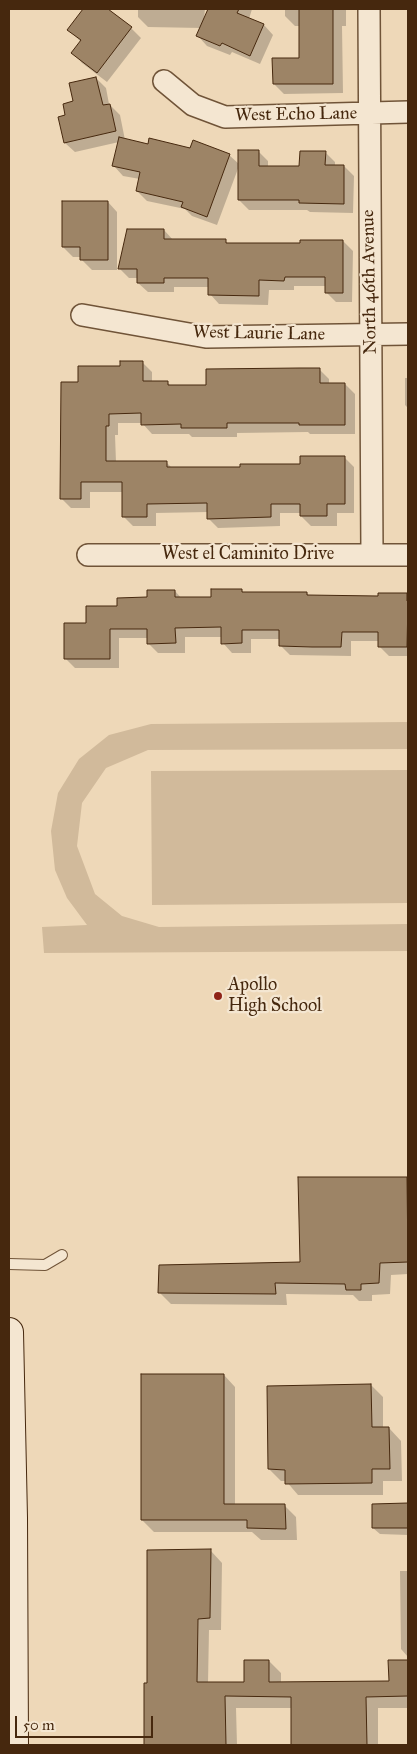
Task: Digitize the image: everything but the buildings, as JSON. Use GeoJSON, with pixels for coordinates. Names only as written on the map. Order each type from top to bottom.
{"type":"FeatureCollection","features":[{"type":"Feature","properties":{"kind":"street","name":"North 46th Avenue"},"geometry":{"type":"LineString","coordinates":[[369,9],[372,554]]}},
{"type":"Feature","properties":{"kind":"street","name":"West Echo Lane"},"geometry":{"type":"LineString","coordinates":[[164,81],[193,105],[225,117],[408,112]]}},
{"type":"Feature","properties":{"kind":"street","name":"West Laurie Lane"},"geometry":{"type":"LineString","coordinates":[[82,314],[206,336],[408,334]]}},
{"type":"Feature","properties":{"kind":"street","name":"West el Caminito Drive"},"geometry":{"type":"LineString","coordinates":[[88,554],[408,554]]}},
{"type":"Feature","properties":{"kind":"street"},"geometry":{"type":"LineString","coordinates":[[9,1346],[14,1745]]}},
{"type":"Feature","properties":{"kind":"lane"},"geometry":{"type":"LineString","coordinates":[[9,1264],[45,1265],[62,1255]]}},
{"type":"Feature","properties":{"kind":"shaded area"},"geometry":{"type":"Polygon","coordinates":[[[408,722],[408,749],[148,750],[106,768],[82,803],[77,846],[95,894],[122,916],[159,927],[408,924],[408,951],[44,953],[42,927],[87,925],[67,898],[55,870],[51,831],[58,793],[79,759],[109,735],[151,724],[408,722]]]}},
{"type":"Feature","properties":{"kind":"shaded area"},"geometry":{"type":"Polygon","coordinates":[[[408,770],[408,903],[152,905],[151,771],[408,770]]]}},
{"type":"Feature","properties":{"kind":"place","name":"Apollo High School"},"geometry":{"type":"Point","coordinates":[218,996]}}]}
